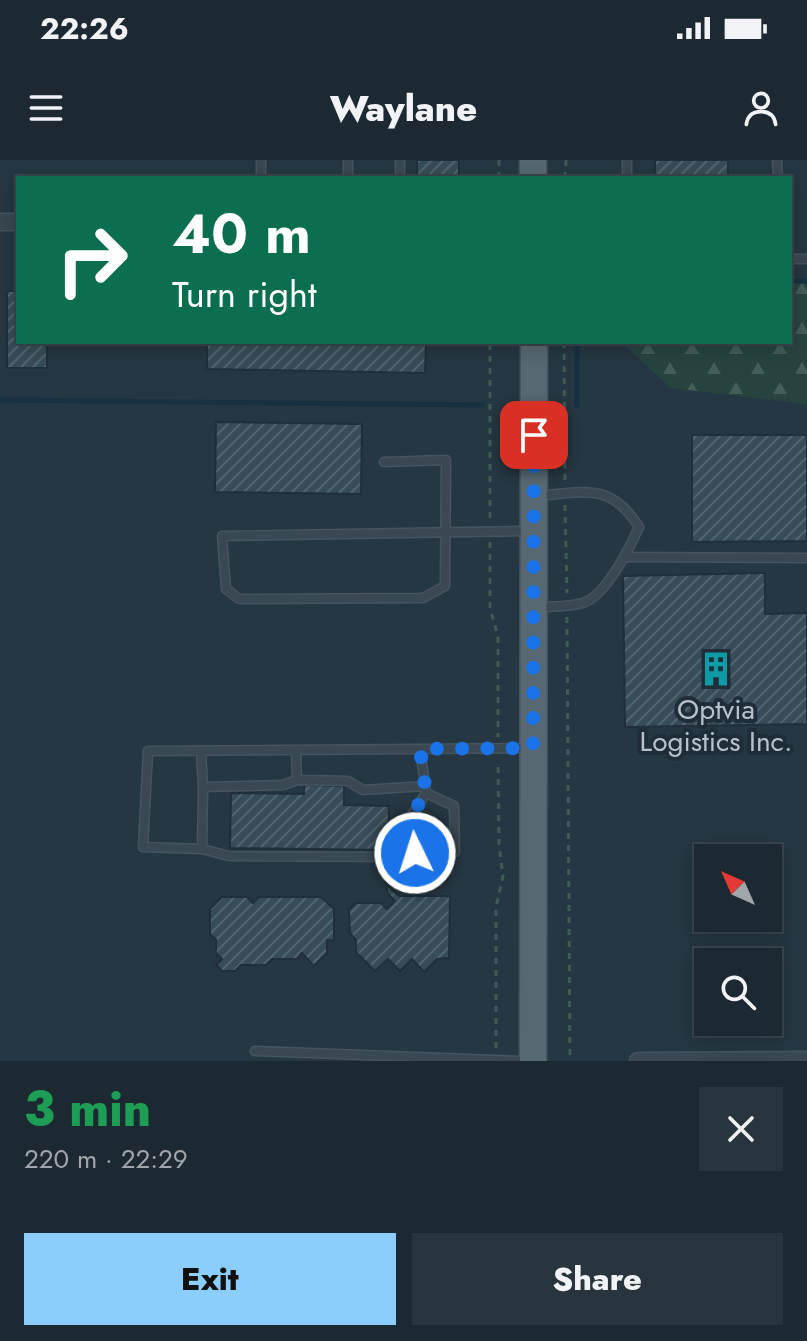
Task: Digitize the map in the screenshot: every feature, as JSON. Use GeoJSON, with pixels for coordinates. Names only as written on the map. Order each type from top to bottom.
{"type":"FeatureCollection","features":[{"type":"Feature","properties":{"kind":"main road"},"geometry":{"type":"LineString","coordinates":[[533,1061],[534,344]]}},
{"type":"Feature","properties":{"kind":"street"},"geometry":{"type":"LineString","coordinates":[[638,1061],[807,1060]]}},
{"type":"Feature","properties":{"kind":"lane"},"geometry":{"type":"LineString","coordinates":[[384,462],[446,460],[447,535],[445,586],[423,598],[239,599],[226,589],[222,536],[447,535],[533,531]]}},
{"type":"Feature","properties":{"kind":"lane"},"geometry":{"type":"LineString","coordinates":[[533,497],[605,493],[626,506],[639,527],[626,557],[595,595],[585,602],[533,609]]}},
{"type":"Feature","properties":{"kind":"lane"},"geometry":{"type":"LineString","coordinates":[[626,557],[807,558]]}},
{"type":"Feature","properties":{"kind":"lane"},"geometry":{"type":"LineString","coordinates":[[203,787],[283,785],[297,780],[348,781],[363,790],[426,789],[454,806],[455,852],[415,853],[406,857],[229,856],[202,849],[143,847],[148,751],[533,748]]}},
{"type":"Feature","properties":{"kind":"lane"},"geometry":{"type":"LineString","coordinates":[[415,853],[411,816],[426,789],[420,749]]}},
{"type":"Feature","properties":{"kind":"lane"},"geometry":{"type":"LineString","coordinates":[[201,751],[202,849]]}},
{"type":"Feature","properties":{"kind":"lane"},"geometry":{"type":"LineString","coordinates":[[296,751],[297,780]]}},
{"type":"Feature","properties":{"kind":"lane"},"geometry":{"type":"LineString","coordinates":[[255,1051],[522,1061]]}},
{"type":"Feature","properties":{"kind":"path"},"geometry":{"type":"LineString","coordinates":[[490,344],[490,608],[498,637],[499,845],[503,876],[496,907],[496,1060]]}},
{"type":"Feature","properties":{"kind":"path"},"geometry":{"type":"LineString","coordinates":[[564,344],[570,1061]]}},
{"type":"Feature","properties":{"kind":"green space"},"geometry":{"type":"Polygon","coordinates":[[[792,282],[807,282],[807,404],[671,388],[623,344],[792,344],[792,282]]]}},
{"type":"Feature","properties":{"kind":"building"},"geometry":{"type":"Polygon","coordinates":[[[417,160],[459,160],[459,176],[417,176],[417,160]]]}},
{"type":"Feature","properties":{"kind":"building"},"geometry":{"type":"Polygon","coordinates":[[[655,160],[728,160],[728,176],[655,176],[655,160]]]}},
{"type":"Feature","properties":{"kind":"building"},"geometry":{"type":"Polygon","coordinates":[[[7,291],[16,291],[16,344],[47,344],[47,368],[7,368],[7,291]]]}},
{"type":"Feature","properties":{"kind":"building"},"geometry":{"type":"Polygon","coordinates":[[[207,344],[426,344],[425,373],[207,369],[207,344]]]}},
{"type":"Feature","properties":{"kind":"building"},"geometry":{"type":"Polygon","coordinates":[[[216,422],[362,424],[361,494],[215,492],[216,422]]]}},
{"type":"Feature","properties":{"kind":"building"},"geometry":{"type":"Polygon","coordinates":[[[692,435],[807,435],[807,541],[692,542],[692,435]]]}},
{"type":"Feature","properties":{"kind":"building","name":"Optvia Logistics Inc."},"geometry":{"type":"Polygon","coordinates":[[[765,573],[765,614],[807,613],[807,724],[625,727],[623,576],[765,573]]]}},
{"type":"Feature","properties":{"kind":"building"},"geometry":{"type":"Polygon","coordinates":[[[304,785],[344,786],[344,805],[389,806],[389,850],[230,848],[231,793],[304,794],[304,785]]]}},
{"type":"Feature","properties":{"kind":"building"},"geometry":{"type":"Polygon","coordinates":[[[387,885],[399,896],[450,896],[449,958],[437,959],[424,972],[412,959],[400,971],[388,959],[375,971],[356,952],[356,940],[350,933],[349,910],[356,903],[381,903],[387,909],[395,901],[387,893],[387,885]]]}},
{"type":"Feature","properties":{"kind":"building"},"geometry":{"type":"Polygon","coordinates":[[[222,897],[247,897],[253,903],[259,897],[321,897],[334,909],[334,941],[327,940],[327,953],[314,966],[302,953],[297,959],[272,959],[266,965],[241,965],[235,971],[222,971],[216,965],[222,959],[216,953],[216,940],[210,934],[210,909],[222,897]]]}},
{"type":"Feature","properties":{"kind":"waterway"},"geometry":{"type":"LineString","coordinates":[[792,281],[807,281]]}},
{"type":"Feature","properties":{"kind":"waterway"},"geometry":{"type":"LineString","coordinates":[[577,344],[577,405]]}},
{"type":"Feature","properties":{"kind":"waterway"},"geometry":{"type":"LineString","coordinates":[[0,400],[483,405]]}},
{"type":"Feature","properties":{"kind":"place","name":"Optvia Logistics Inc."},"geometry":{"type":"Point","coordinates":[716,669]}},
{"type":"Feature","properties":{"kind":"route"},"geometry":{"type":"LineString","coordinates":[[415,853],[411,816],[426,793],[420,749],[533,748],[534,435]]}}]}
